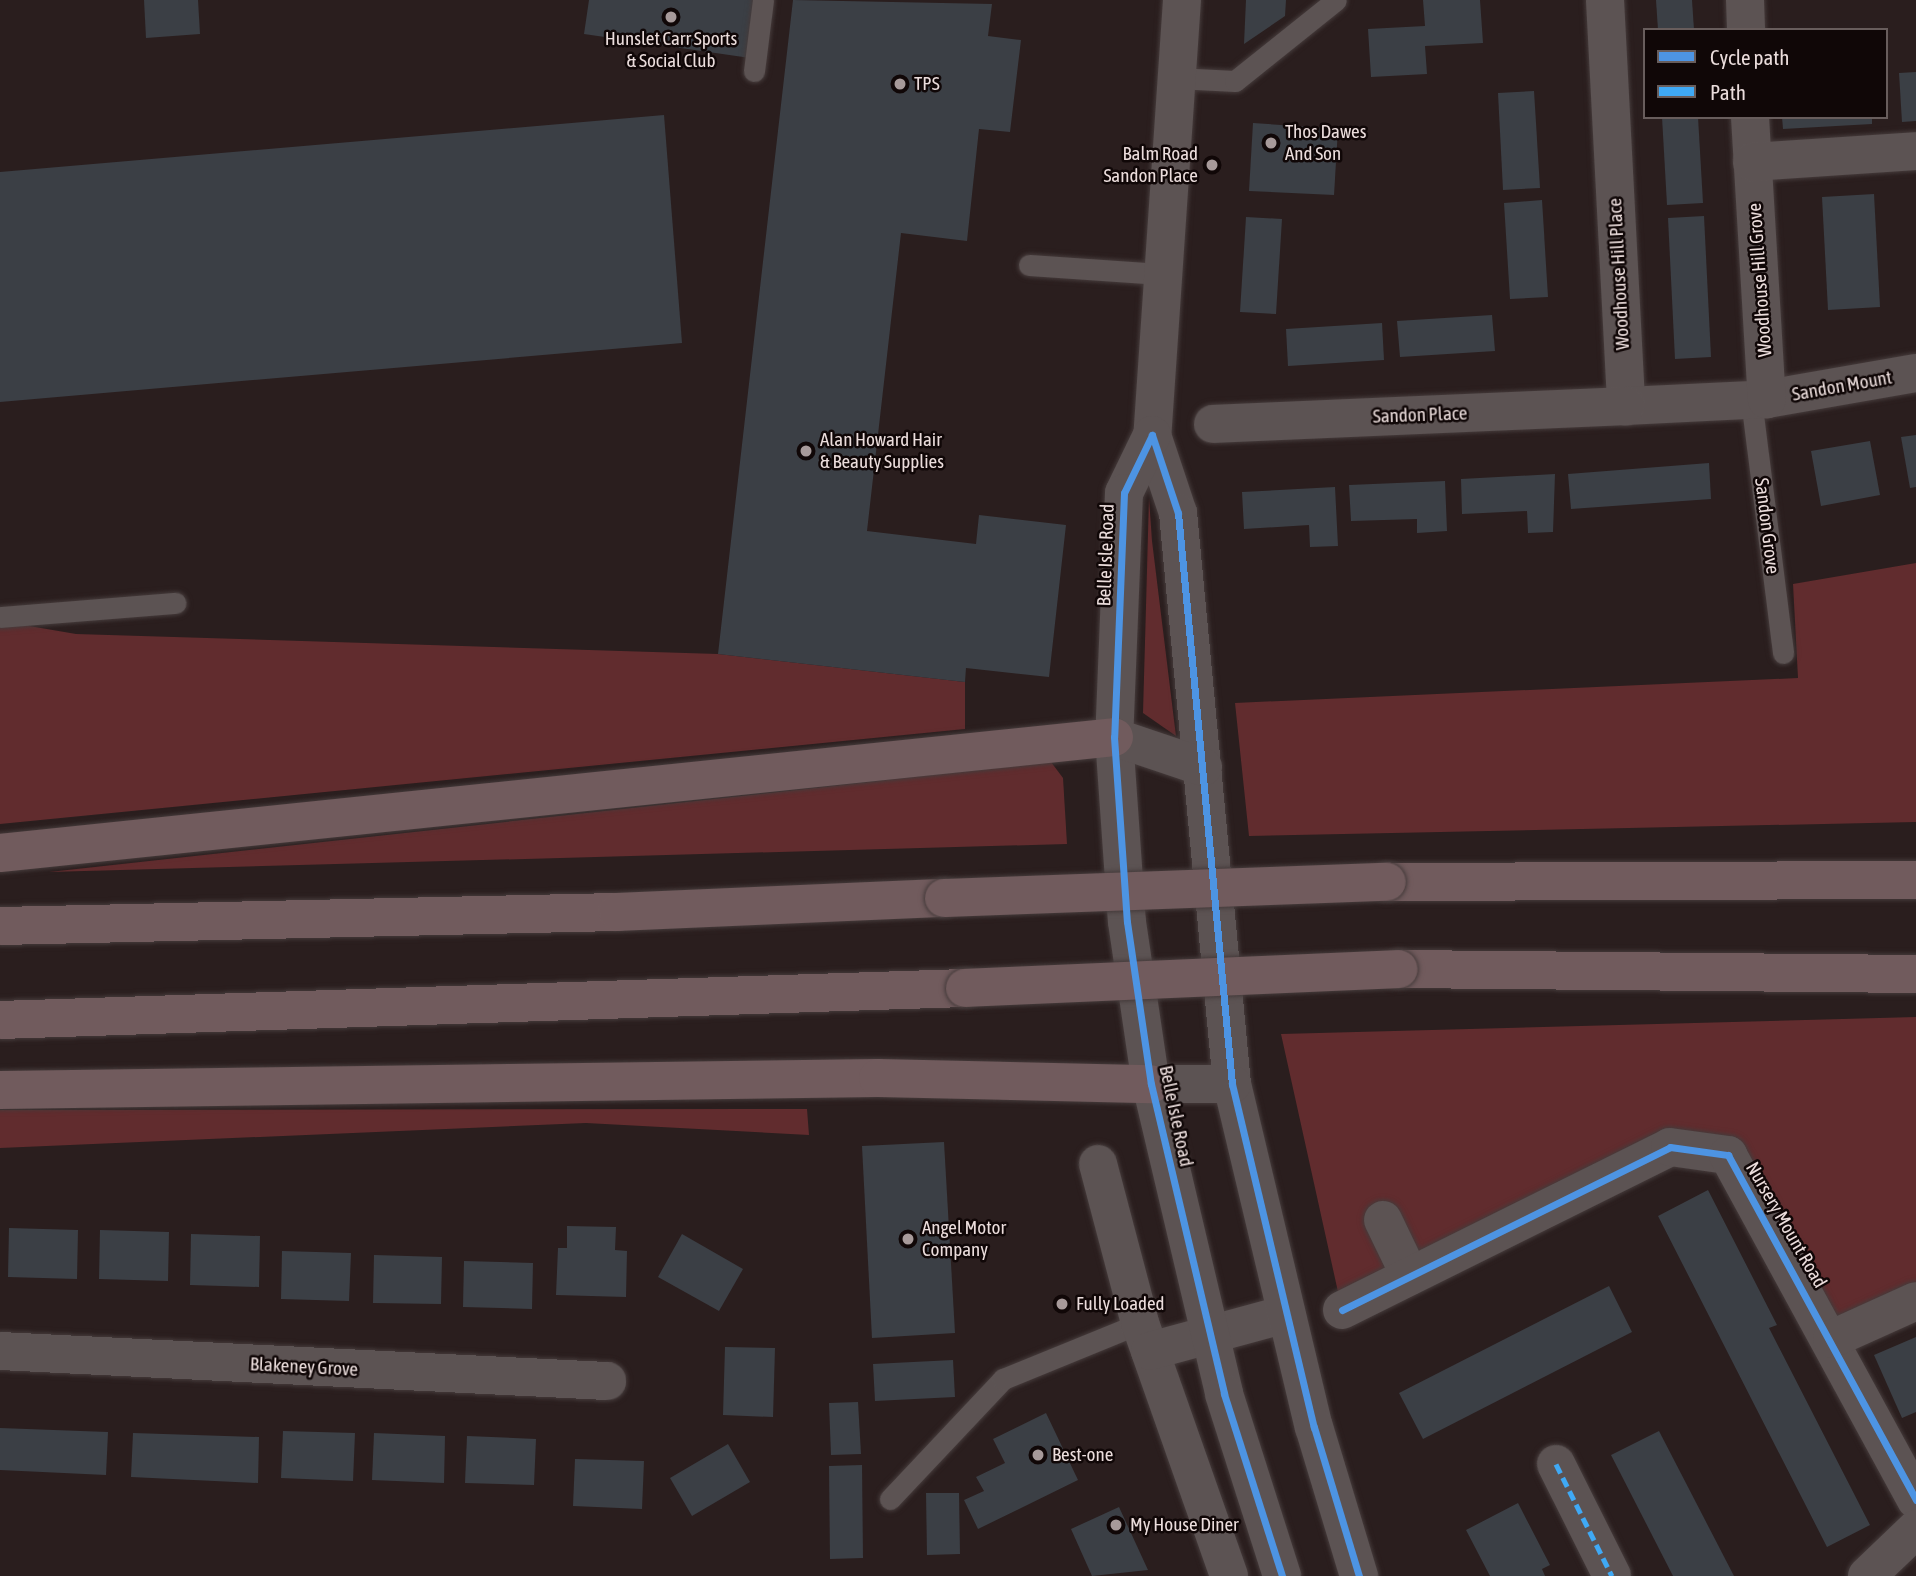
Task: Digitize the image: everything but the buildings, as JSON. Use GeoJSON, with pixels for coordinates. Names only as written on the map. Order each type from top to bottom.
{"type":"FeatureCollection","features":[{"type":"Feature","properties":{"kind":"highway"},"geometry":{"type":"LineString","coordinates":[[0,853],[1114,737]]}},
{"type":"Feature","properties":{"kind":"highway"},"geometry":{"type":"LineString","coordinates":[[0,926],[618,912],[1387,882],[1916,880]]}},
{"type":"Feature","properties":{"kind":"highway"},"geometry":{"type":"LineString","coordinates":[[0,1020],[965,988],[1399,969],[1916,974]]}},
{"type":"Feature","properties":{"kind":"highway"},"geometry":{"type":"LineString","coordinates":[[0,1090],[878,1078],[1151,1084]]}},
{"type":"Feature","properties":{"kind":"street","name":"Belle Isle Road"},"geometry":{"type":"LineString","coordinates":[[1182,0],[1152,435],[1178,513],[1203,767],[1213,930],[1232,1084],[1286,1314],[1359,1576]]}},
{"type":"Feature","properties":{"kind":"street","name":"Woodhouse Hill Place"},"geometry":{"type":"LineString","coordinates":[[1605,0],[1626,406]]}},
{"type":"Feature","properties":{"kind":"street"},"geometry":{"type":"LineString","coordinates":[[1745,0],[1746,28]]}},
{"type":"Feature","properties":{"kind":"street","name":"Woodhouse Hill Grove"},"geometry":{"type":"LineString","coordinates":[[1750,119],[1759,399]]}},
{"type":"Feature","properties":{"kind":"street"},"geometry":{"type":"LineString","coordinates":[[1752,162],[1916,151]]}},
{"type":"Feature","properties":{"kind":"street","name":"Sandon Mount"},"geometry":{"type":"LineString","coordinates":[[1759,399],[1916,373]]}},
{"type":"Feature","properties":{"kind":"street"},"geometry":{"type":"LineString","coordinates":[[1626,406],[1759,399]]}},
{"type":"Feature","properties":{"kind":"street","name":"Sandon Place"},"geometry":{"type":"LineString","coordinates":[[1213,424],[1626,406]]}},
{"type":"Feature","properties":{"kind":"street","name":"Belle Isle Road"},"geometry":{"type":"LineString","coordinates":[[1152,435],[1124,493],[1114,737],[1127,922],[1151,1084],[1210,1335],[1282,1576]]}},
{"type":"Feature","properties":{"kind":"street"},"geometry":{"type":"LineString","coordinates":[[1114,737],[1203,767]]}},
{"type":"Feature","properties":{"kind":"street"},"geometry":{"type":"LineString","coordinates":[[1151,1084],[1232,1084]]}},
{"type":"Feature","properties":{"kind":"street","name":"Nursery Mount Road"},"geometry":{"type":"LineString","coordinates":[[1342,1310],[1670,1147],[1728,1155],[1832,1339],[1916,1500]]}},
{"type":"Feature","properties":{"kind":"street"},"geometry":{"type":"LineString","coordinates":[[1098,1164],[1145,1337],[1229,1576]]}},
{"type":"Feature","properties":{"kind":"street"},"geometry":{"type":"LineString","coordinates":[[1383,1220],[1410,1276]]}},
{"type":"Feature","properties":{"kind":"street"},"geometry":{"type":"LineString","coordinates":[[1832,1339],[1916,1301]]}},
{"type":"Feature","properties":{"kind":"street"},"geometry":{"type":"LineString","coordinates":[[1145,1337],[1210,1335],[1286,1314]]}},
{"type":"Feature","properties":{"kind":"street","name":"Blakeney Grove"},"geometry":{"type":"LineString","coordinates":[[0,1351],[607,1381]]}},
{"type":"Feature","properties":{"kind":"street"},"geometry":{"type":"LineString","coordinates":[[1556,1464],[1612,1576]]}},
{"type":"Feature","properties":{"kind":"street"},"geometry":{"type":"LineString","coordinates":[[1867,1576],[1916,1529]]}},
{"type":"Feature","properties":{"kind":"lane"},"geometry":{"type":"LineString","coordinates":[[754,71],[763,0]]}},
{"type":"Feature","properties":{"kind":"lane"},"geometry":{"type":"LineString","coordinates":[[1176,78],[1235,80],[1336,0]]}},
{"type":"Feature","properties":{"kind":"lane"},"geometry":{"type":"LineString","coordinates":[[1030,265],[1161,274]]}},
{"type":"Feature","properties":{"kind":"lane","name":"Sandon Grove"},"geometry":{"type":"LineString","coordinates":[[1759,399],[1783,653]]}},
{"type":"Feature","properties":{"kind":"lane"},"geometry":{"type":"LineString","coordinates":[[0,617],[175,603]]}},
{"type":"Feature","properties":{"kind":"lane"},"geometry":{"type":"LineString","coordinates":[[890,1499],[1003,1379],[1145,1337]]}},
{"type":"Feature","properties":{"kind":"shaded area"},"geometry":{"type":"Polygon","coordinates":[[[1149,498],[1152,541],[1176,736],[1143,713],[1149,498]]]}},
{"type":"Feature","properties":{"kind":"shaded area"},"geometry":{"type":"Polygon","coordinates":[[[1916,563],[1916,822],[1249,836],[1235,703],[1798,678],[1793,584],[1916,563]]]}},
{"type":"Feature","properties":{"kind":"shaded area"},"geometry":{"type":"Polygon","coordinates":[[[0,621],[76,634],[718,654],[965,682],[965,729],[0,824],[0,621]]]}},
{"type":"Feature","properties":{"kind":"shaded area"},"geometry":{"type":"Polygon","coordinates":[[[1051,762],[1063,778],[1067,844],[49,872],[1051,762]]]}},
{"type":"Feature","properties":{"kind":"shaded area"},"geometry":{"type":"Polygon","coordinates":[[[1916,1017],[1916,1301],[1832,1339],[1729,1155],[1670,1147],[1342,1310],[1281,1034],[1916,1017]]]}},
{"type":"Feature","properties":{"kind":"shaded area"},"geometry":{"type":"Polygon","coordinates":[[[807,1109],[809,1135],[586,1123],[0,1148],[0,1110],[807,1109]]]}},
{"type":"Feature","properties":{"kind":"marked path"},"geometry":{"type":"LineString","coordinates":[[1556,1464],[1612,1576]]}},
{"type":"Feature","properties":{"kind":"cycle path"},"geometry":{"type":"LineString","coordinates":[[1152,435],[1124,493],[1114,737],[1127,922],[1151,1084],[1224,1394],[1282,1576]]}},
{"type":"Feature","properties":{"kind":"cycle path"},"geometry":{"type":"LineString","coordinates":[[1152,435],[1178,513],[1232,1084],[1314,1427],[1359,1576]]}},
{"type":"Feature","properties":{"kind":"cycle path"},"geometry":{"type":"LineString","coordinates":[[1342,1310],[1670,1147],[1728,1155],[1916,1500]]}},
{"type":"Feature","properties":{"kind":"place","name":"Hunslet Carr Sports & Social Club"},"geometry":{"type":"Point","coordinates":[671,17]}},
{"type":"Feature","properties":{"kind":"place","name":"TPS"},"geometry":{"type":"Point","coordinates":[900,84]}},
{"type":"Feature","properties":{"kind":"place","name":"Thos Dawes And Son"},"geometry":{"type":"Point","coordinates":[1271,143]}},
{"type":"Feature","properties":{"kind":"place","name":"Balm Road Sandon Place"},"geometry":{"type":"Point","coordinates":[1212,165]}},
{"type":"Feature","properties":{"kind":"place","name":"Alan Howard Hair & Beauty Supplies"},"geometry":{"type":"Point","coordinates":[806,451]}},
{"type":"Feature","properties":{"kind":"place","name":"Angel Motor Company"},"geometry":{"type":"Point","coordinates":[908,1239]}},
{"type":"Feature","properties":{"kind":"place","name":"Fully Loaded"},"geometry":{"type":"Point","coordinates":[1062,1304]}},
{"type":"Feature","properties":{"kind":"place","name":"Best-one"},"geometry":{"type":"Point","coordinates":[1038,1455]}},
{"type":"Feature","properties":{"kind":"place","name":"My House Diner"},"geometry":{"type":"Point","coordinates":[1116,1525]}}]}
